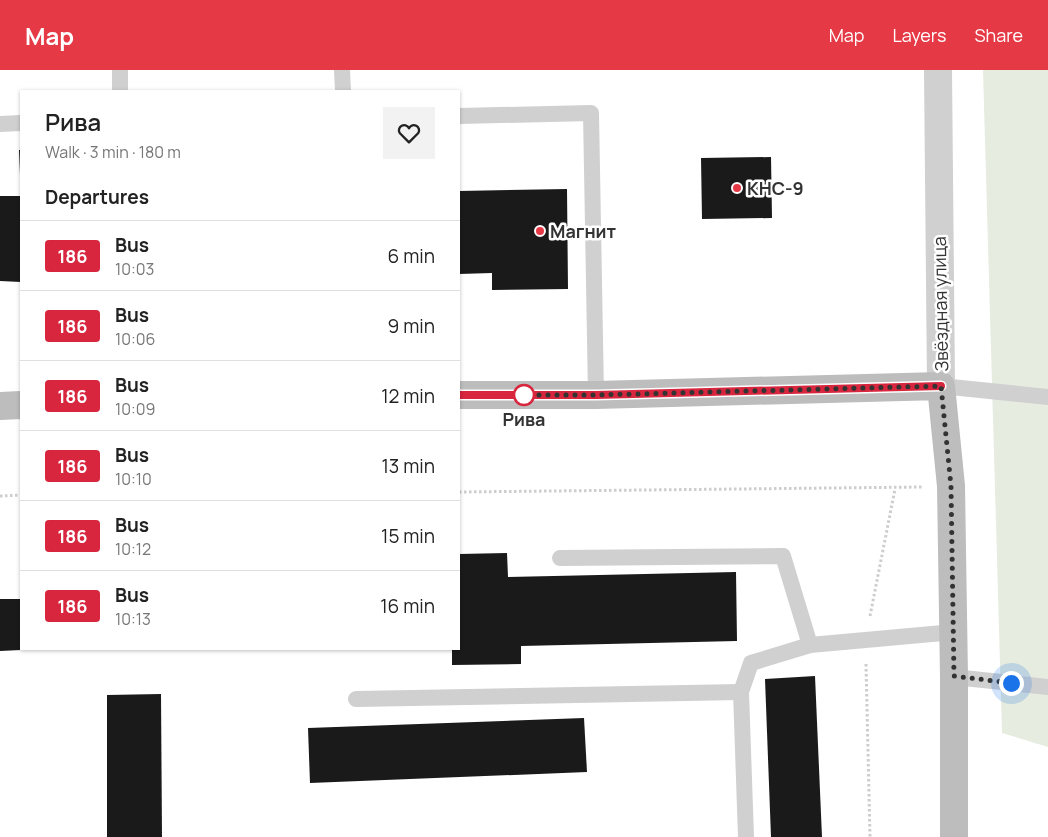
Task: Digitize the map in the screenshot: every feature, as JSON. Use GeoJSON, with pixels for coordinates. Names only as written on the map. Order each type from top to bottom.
{"type":"FeatureCollection","features":[{"type":"Feature","properties":{"kind":"street","name":"Звёздная улица"},"geometry":{"type":"LineString","coordinates":[[938,70],[941,386],[951,486],[954,632],[954,837]]}},
{"type":"Feature","properties":{"kind":"street"},"geometry":{"type":"LineString","coordinates":[[460,395],[596,395],[941,386]]}},
{"type":"Feature","properties":{"kind":"street"},"geometry":{"type":"LineString","coordinates":[[0,406],[20,405]]}},
{"type":"Feature","properties":{"kind":"lane"},"geometry":{"type":"LineString","coordinates":[[120,70],[120,90]]}},
{"type":"Feature","properties":{"kind":"lane"},"geometry":{"type":"LineString","coordinates":[[342,70],[342,90]]}},
{"type":"Feature","properties":{"kind":"lane"},"geometry":{"type":"LineString","coordinates":[[460,116],[591,113],[596,395]]}},
{"type":"Feature","properties":{"kind":"lane"},"geometry":{"type":"LineString","coordinates":[[0,124],[20,123]]}},
{"type":"Feature","properties":{"kind":"lane"},"geometry":{"type":"LineString","coordinates":[[941,386],[1048,397]]}},
{"type":"Feature","properties":{"kind":"lane"},"geometry":{"type":"LineString","coordinates":[[560,558],[783,556],[810,645]]}},
{"type":"Feature","properties":{"kind":"lane"},"geometry":{"type":"LineString","coordinates":[[746,837],[741,692],[752,663],[810,645],[954,632]]}},
{"type":"Feature","properties":{"kind":"lane"},"geometry":{"type":"LineString","coordinates":[[954,676],[1048,687]]}},
{"type":"Feature","properties":{"kind":"lane"},"geometry":{"type":"LineString","coordinates":[[356,699],[741,692]]}},
{"type":"Feature","properties":{"kind":"path"},"geometry":{"type":"LineString","coordinates":[[460,492],[895,489],[951,486]]}},
{"type":"Feature","properties":{"kind":"path"},"geometry":{"type":"LineString","coordinates":[[0,496],[20,495]]}},
{"type":"Feature","properties":{"kind":"shaded area"},"geometry":{"type":"Polygon","coordinates":[[[983,70],[1048,70],[1048,747],[1002,733],[983,70]]]}},
{"type":"Feature","properties":{"kind":"building","name":"КНС-9"},"geometry":{"type":"Polygon","coordinates":[[[771,157],[772,218],[702,219],[701,158],[771,157]]]}},
{"type":"Feature","properties":{"kind":"building"},"geometry":{"type":"Polygon","coordinates":[[[567,189],[568,289],[492,290],[492,273],[460,274],[460,191],[567,189]]]}},
{"type":"Feature","properties":{"kind":"building"},"geometry":{"type":"Polygon","coordinates":[[[0,196],[20,196],[20,282],[0,281],[0,196]]]}},
{"type":"Feature","properties":{"kind":"building"},"geometry":{"type":"Polygon","coordinates":[[[507,553],[508,577],[736,572],[737,641],[521,646],[521,664],[452,665],[452,650],[460,650],[460,554],[507,553]]]}},
{"type":"Feature","properties":{"kind":"building"},"geometry":{"type":"Polygon","coordinates":[[[0,599],[20,599],[21,650],[0,651],[0,599]]]}},
{"type":"Feature","properties":{"kind":"building"},"geometry":{"type":"Polygon","coordinates":[[[815,676],[822,837],[771,837],[765,679],[815,676]]]}},
{"type":"Feature","properties":{"kind":"building"},"geometry":{"type":"Polygon","coordinates":[[[161,694],[162,837],[107,837],[107,695],[161,694]]]}},
{"type":"Feature","properties":{"kind":"building"},"geometry":{"type":"Polygon","coordinates":[[[584,718],[587,772],[310,783],[308,728],[584,718]]]}},
{"type":"Feature","properties":{"kind":"bus line","name":"186"},"geometry":{"type":"LineString","coordinates":[[460,395],[596,395],[941,386]]}},
{"type":"Feature","properties":{"kind":"place","name":"КНС-9"},"geometry":{"type":"Point","coordinates":[737,188]}},
{"type":"Feature","properties":{"kind":"place","name":"Магнит"},"geometry":{"type":"Point","coordinates":[540,231]}},
{"type":"Feature","properties":{"kind":"place","name":"Рива"},"geometry":{"type":"Point","coordinates":[524,395]}},
{"type":"Feature","properties":{"kind":"route"},"geometry":{"type":"LineString","coordinates":[[524,395],[518,395],[596,395],[941,386],[951,486],[954,676],[1011,683]]}}]}
